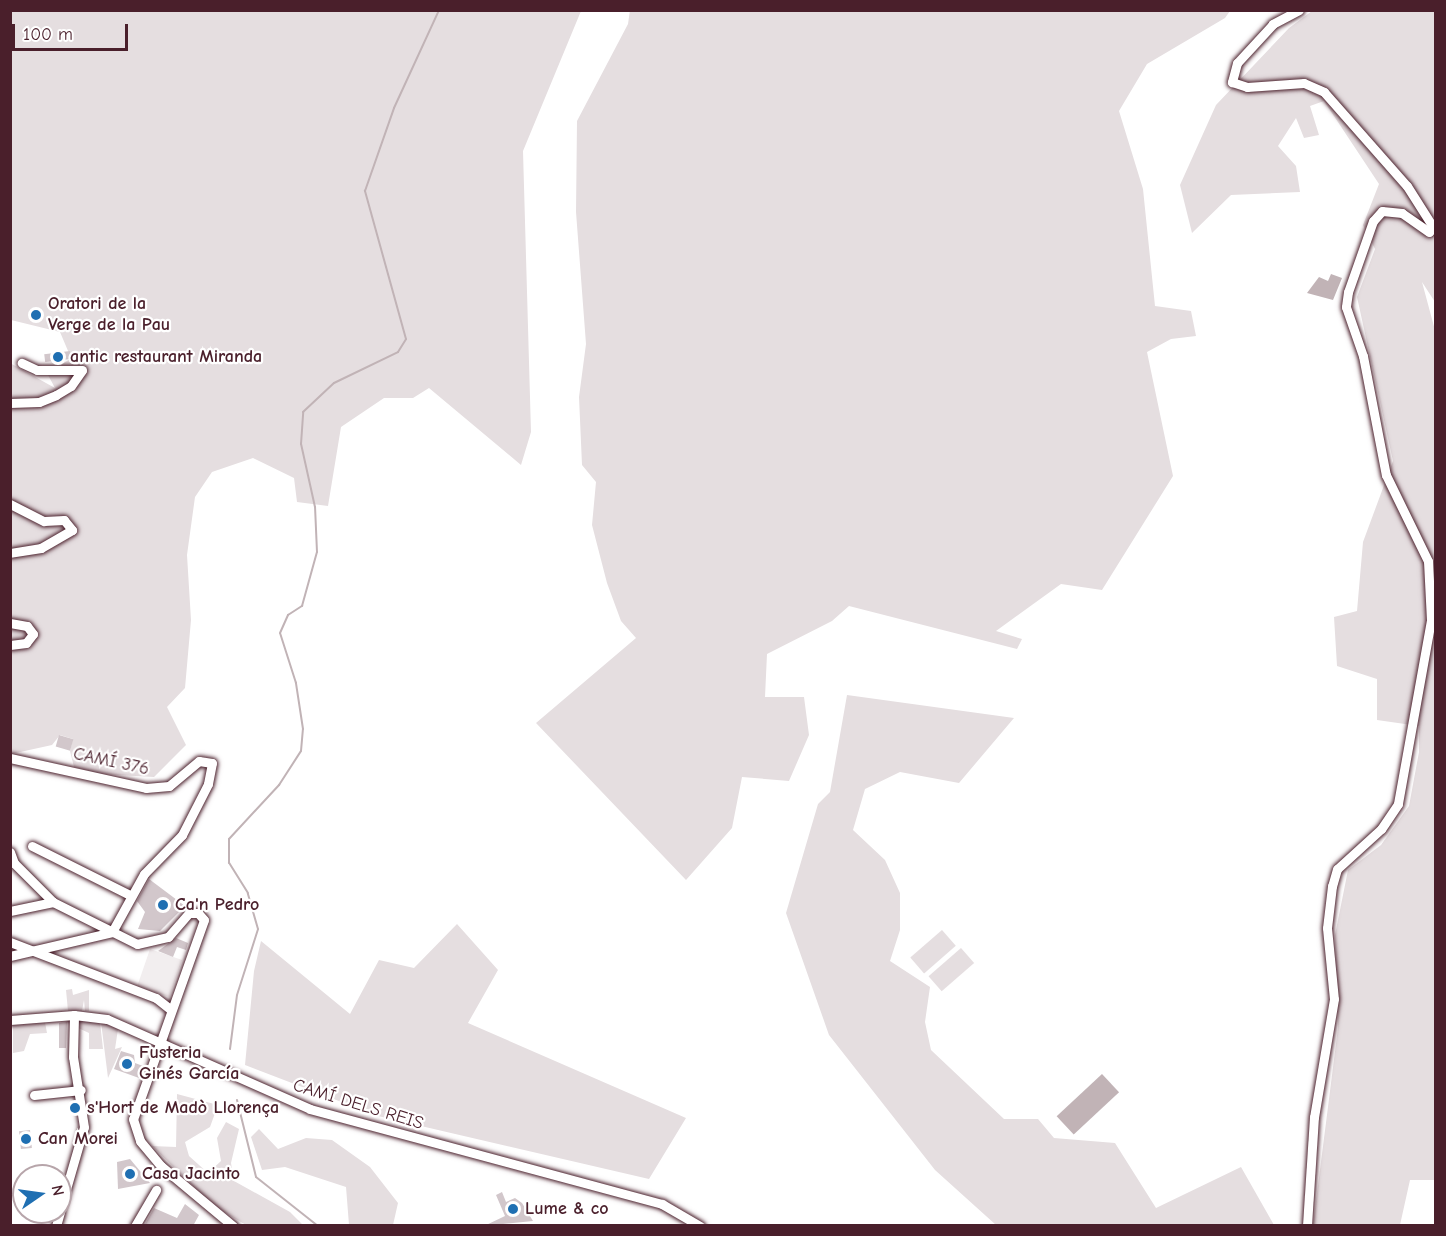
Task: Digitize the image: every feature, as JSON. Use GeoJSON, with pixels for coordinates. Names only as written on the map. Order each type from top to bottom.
{"type":"FeatureCollection","features":[{"type":"Feature","properties":{"kind":"street"},"geometry":{"type":"LineString","coordinates":[[1299,10],[1273,24],[1237,63],[1232,82],[1247,87],[1282,81],[1304,83],[1324,92],[1407,186],[1433,227],[1429,232],[1402,213],[1382,211],[1368,232],[1346,307],[1363,356],[1386,475],[1428,561],[1431,620],[1398,804],[1381,829],[1337,869],[1332,886],[1327,928],[1334,999],[1314,1117],[1307,1226]]}},
{"type":"Feature","properties":{"kind":"street"},"geometry":{"type":"LineString","coordinates":[[10,403],[39,402],[56,395],[71,386],[81,370],[37,370],[22,363]]}},
{"type":"Feature","properties":{"kind":"street"},"geometry":{"type":"LineString","coordinates":[[10,504],[44,521],[64,520],[72,530],[41,548],[10,553]]}},
{"type":"Feature","properties":{"kind":"street"},"geometry":{"type":"LineString","coordinates":[[10,623],[27,626],[33,634],[26,643],[10,645]]}},
{"type":"Feature","properties":{"kind":"street","name":"CAMÍ 376"},"geometry":{"type":"LineString","coordinates":[[10,758],[146,789],[170,786],[199,761],[212,763],[208,784],[182,835],[130,895],[112,932]]}},
{"type":"Feature","properties":{"kind":"street"},"geometry":{"type":"LineString","coordinates":[[32,846],[130,895]]}},
{"type":"Feature","properties":{"kind":"street"},"geometry":{"type":"LineString","coordinates":[[10,852],[12,865],[53,902],[112,932],[147,945],[174,933],[189,913],[201,915],[204,920],[135,1109],[135,1130],[161,1166],[233,1226]]}},
{"type":"Feature","properties":{"kind":"street"},"geometry":{"type":"LineString","coordinates":[[10,911],[53,902]]}},
{"type":"Feature","properties":{"kind":"street"},"geometry":{"type":"LineString","coordinates":[[10,956],[112,932]]}},
{"type":"Feature","properties":{"kind":"street"},"geometry":{"type":"LineString","coordinates":[[10,942],[156,999],[170,1009]]}},
{"type":"Feature","properties":{"kind":"street"},"geometry":{"type":"LineString","coordinates":[[156,999],[163,1012],[162,1033]]}},
{"type":"Feature","properties":{"kind":"street"},"geometry":{"type":"LineString","coordinates":[[72,1174],[82,1144],[81,1090],[73,1057],[74,1015]]}},
{"type":"Feature","properties":{"kind":"street","name":"CAMÍ DELS REIS"},"geometry":{"type":"LineString","coordinates":[[10,1020],[74,1015],[116,1022],[310,1109],[662,1204],[700,1226]]}},
{"type":"Feature","properties":{"kind":"street"},"geometry":{"type":"LineString","coordinates":[[34,1095],[81,1090]]}},
{"type":"Feature","properties":{"kind":"street"},"geometry":{"type":"LineString","coordinates":[[135,1226],[156,1190]]}},
{"type":"Feature","properties":{"kind":"shaded area"},"geometry":{"type":"Polygon","coordinates":[[[630,10],[1230,11],[1225,18],[1147,64],[1119,111],[1143,189],[1155,306],[1191,311],[1196,336],[1171,339],[1147,352],[1173,476],[1102,590],[1061,584],[996,631],[1022,639],[1017,649],[849,606],[832,621],[767,654],[765,697],[804,697],[809,735],[789,781],[742,777],[732,828],[686,880],[536,723],[636,638],[621,621],[607,583],[592,525],[596,482],[582,465],[579,397],[586,344],[576,212],[577,121],[628,24],[630,10]]]}},
{"type":"Feature","properties":{"kind":"shaded area"},"geometry":{"type":"Polygon","coordinates":[[[11,11],[581,11],[523,151],[531,432],[521,465],[429,388],[413,398],[384,398],[341,427],[328,506],[297,502],[294,478],[253,458],[212,472],[195,497],[187,555],[191,620],[185,688],[167,707],[186,745],[154,777],[100,774],[74,767],[70,751],[73,739],[60,735],[52,745],[11,754],[10,363],[55,388],[48,375],[71,358],[60,332],[11,320],[11,11]]]}},
{"type":"Feature","properties":{"kind":"shaded area"},"geometry":{"type":"Polygon","coordinates":[[[1312,11],[1435,11],[1435,302],[1422,282],[1436,334],[1436,1180],[1410,1180],[1400,1225],[1313,1225],[1338,1028],[1335,935],[1348,870],[1381,845],[1409,806],[1419,752],[1419,726],[1377,720],[1377,679],[1337,666],[1334,617],[1357,611],[1363,542],[1393,461],[1357,297],[1375,249],[1363,225],[1379,184],[1324,101],[1310,106],[1319,135],[1304,138],[1296,118],[1278,146],[1296,166],[1300,192],[1231,195],[1192,233],[1180,185],[1216,105],[1289,28],[1312,11]]]}},
{"type":"Feature","properties":{"kind":"shaded area"},"geometry":{"type":"Polygon","coordinates":[[[1331,274],[1342,278],[1333,300],[1307,293],[1319,277],[1328,281],[1331,274]]]}},
{"type":"Feature","properties":{"kind":"shaded area"},"geometry":{"type":"Polygon","coordinates":[[[847,695],[1014,718],[959,783],[900,772],[865,789],[853,830],[885,860],[900,893],[900,930],[890,961],[930,987],[925,1022],[931,1050],[1004,1119],[1038,1119],[1054,1138],[1115,1143],[1156,1208],[1241,1167],[1274,1225],[996,1225],[935,1170],[829,1035],[786,913],[818,804],[830,792],[847,695]]]}},
{"type":"Feature","properties":{"kind":"shaded area"},"geometry":{"type":"Polygon","coordinates":[[[457,924],[498,970],[468,1023],[686,1118],[649,1179],[378,1116],[245,1065],[254,971],[261,941],[350,1014],[379,960],[414,968],[457,924]]]}},
{"type":"Feature","properties":{"kind":"shaded area"},"geometry":{"type":"Polygon","coordinates":[[[942,930],[956,946],[924,973],[910,958],[942,930]]]}},
{"type":"Feature","properties":{"kind":"shaded area"},"geometry":{"type":"Polygon","coordinates":[[[961,948],[974,963],[942,991],[929,976],[961,948]]]}},
{"type":"Feature","properties":{"kind":"shaded area"},"geometry":{"type":"Polygon","coordinates":[[[150,949],[182,960],[169,997],[137,986],[150,949]]]}},
{"type":"Feature","properties":{"kind":"shaded area"},"geometry":{"type":"Polygon","coordinates":[[[72,989],[73,995],[89,990],[89,1011],[85,1011],[84,1000],[82,1011],[68,1011],[66,990],[72,989]]]}},
{"type":"Feature","properties":{"kind":"shaded area"},"geometry":{"type":"Polygon","coordinates":[[[76,1021],[100,1022],[103,1049],[89,1049],[89,1033],[76,1027],[76,1021]]]}},
{"type":"Feature","properties":{"kind":"shaded area"},"geometry":{"type":"Polygon","coordinates":[[[45,1022],[47,1033],[30,1034],[24,1051],[13,1053],[13,1025],[45,1022]]]}},
{"type":"Feature","properties":{"kind":"shaded area"},"geometry":{"type":"Polygon","coordinates":[[[101,1022],[118,1029],[115,1049],[122,1047],[108,1078],[101,1022]]]}},
{"type":"Feature","properties":{"kind":"shaded area"},"geometry":{"type":"Polygon","coordinates":[[[1102,1074],[1119,1092],[1074,1135],[1057,1116],[1102,1074]]]}},
{"type":"Feature","properties":{"kind":"shaded area"},"geometry":{"type":"Polygon","coordinates":[[[177,1094],[218,1105],[210,1127],[185,1142],[189,1156],[208,1173],[221,1161],[217,1138],[226,1122],[239,1129],[231,1163],[234,1181],[290,1212],[303,1225],[246,1225],[214,1206],[152,1146],[176,1147],[177,1094]]]}},
{"type":"Feature","properties":{"kind":"shaded area"},"geometry":{"type":"Polygon","coordinates":[[[259,1129],[278,1149],[306,1138],[332,1140],[370,1167],[398,1203],[393,1225],[349,1225],[346,1187],[285,1167],[262,1170],[251,1137],[259,1129]]]}},
{"type":"Feature","properties":{"kind":"building","name":"antic restaurant Miranda"},"geometry":{"type":"Polygon","coordinates":[[[70,351],[71,359],[45,362],[44,354],[70,351]]]}},
{"type":"Feature","properties":{"kind":"building"},"geometry":{"type":"Polygon","coordinates":[[[59,735],[73,739],[70,751],[56,747],[59,735]]]}},
{"type":"Feature","properties":{"kind":"building","name":"Ca'n Pedro"},"geometry":{"type":"Polygon","coordinates":[[[149,879],[185,906],[160,931],[138,929],[145,912],[137,901],[149,879]]]}},
{"type":"Feature","properties":{"kind":"building"},"geometry":{"type":"Polygon","coordinates":[[[176,938],[188,943],[186,950],[177,947],[173,957],[158,951],[176,938]]]}},
{"type":"Feature","properties":{"kind":"building"},"geometry":{"type":"Polygon","coordinates":[[[67,1022],[66,1048],[59,1048],[59,1023],[67,1022]]]}},
{"type":"Feature","properties":{"kind":"building","name":"Fusteria Ginés García"},"geometry":{"type":"Polygon","coordinates":[[[121,1051],[134,1055],[135,1063],[143,1066],[139,1078],[114,1069],[121,1051]]]}},
{"type":"Feature","properties":{"kind":"building","name":"Can Morei"},"geometry":{"type":"Polygon","coordinates":[[[30,1130],[32,1148],[21,1149],[19,1131],[30,1130]]]}},
{"type":"Feature","properties":{"kind":"building","name":"Casa Jacinto"},"geometry":{"type":"Polygon","coordinates":[[[130,1159],[150,1183],[118,1189],[117,1162],[130,1159]]]}},
{"type":"Feature","properties":{"kind":"building","name":"Lume & co"},"geometry":{"type":"Polygon","coordinates":[[[502,1192],[506,1202],[515,1198],[522,1203],[533,1221],[484,1226],[505,1216],[496,1195],[502,1192]]]}},
{"type":"Feature","properties":{"kind":"building"},"geometry":{"type":"Polygon","coordinates":[[[185,1204],[199,1215],[193,1226],[144,1226],[154,1208],[177,1218],[185,1204]]]}},
{"type":"Feature","properties":{"kind":"waterway"},"geometry":{"type":"LineString","coordinates":[[230,1049],[237,995],[258,929],[248,893],[229,863],[229,839],[279,785],[301,751],[303,729],[296,683],[280,633],[288,615],[302,606],[317,552],[315,507],[301,444],[303,412],[334,383],[398,352],[406,339],[365,191],[394,108],[439,10]]}},
{"type":"Feature","properties":{"kind":"waterway"},"geometry":{"type":"LineString","coordinates":[[237,1100],[256,1177],[318,1226]]}},
{"type":"Feature","properties":{"kind":"place","name":"Oratori de la Verge de la Pau"},"geometry":{"type":"Point","coordinates":[36,315]}},
{"type":"Feature","properties":{"kind":"place","name":"antic restaurant Miranda"},"geometry":{"type":"Point","coordinates":[58,357]}},
{"type":"Feature","properties":{"kind":"place","name":"Ca'n Pedro"},"geometry":{"type":"Point","coordinates":[163,905]}},
{"type":"Feature","properties":{"kind":"place","name":"Fusteria Ginés García"},"geometry":{"type":"Point","coordinates":[127,1064]}},
{"type":"Feature","properties":{"kind":"place","name":"s'Hort de Madò Llorença"},"geometry":{"type":"Point","coordinates":[75,1108]}},
{"type":"Feature","properties":{"kind":"place","name":"Can Morei"},"geometry":{"type":"Point","coordinates":[26,1139]}},
{"type":"Feature","properties":{"kind":"place","name":"Casa Jacinto"},"geometry":{"type":"Point","coordinates":[130,1174]}},
{"type":"Feature","properties":{"kind":"place","name":"Lume & co"},"geometry":{"type":"Point","coordinates":[513,1209]}}]}
